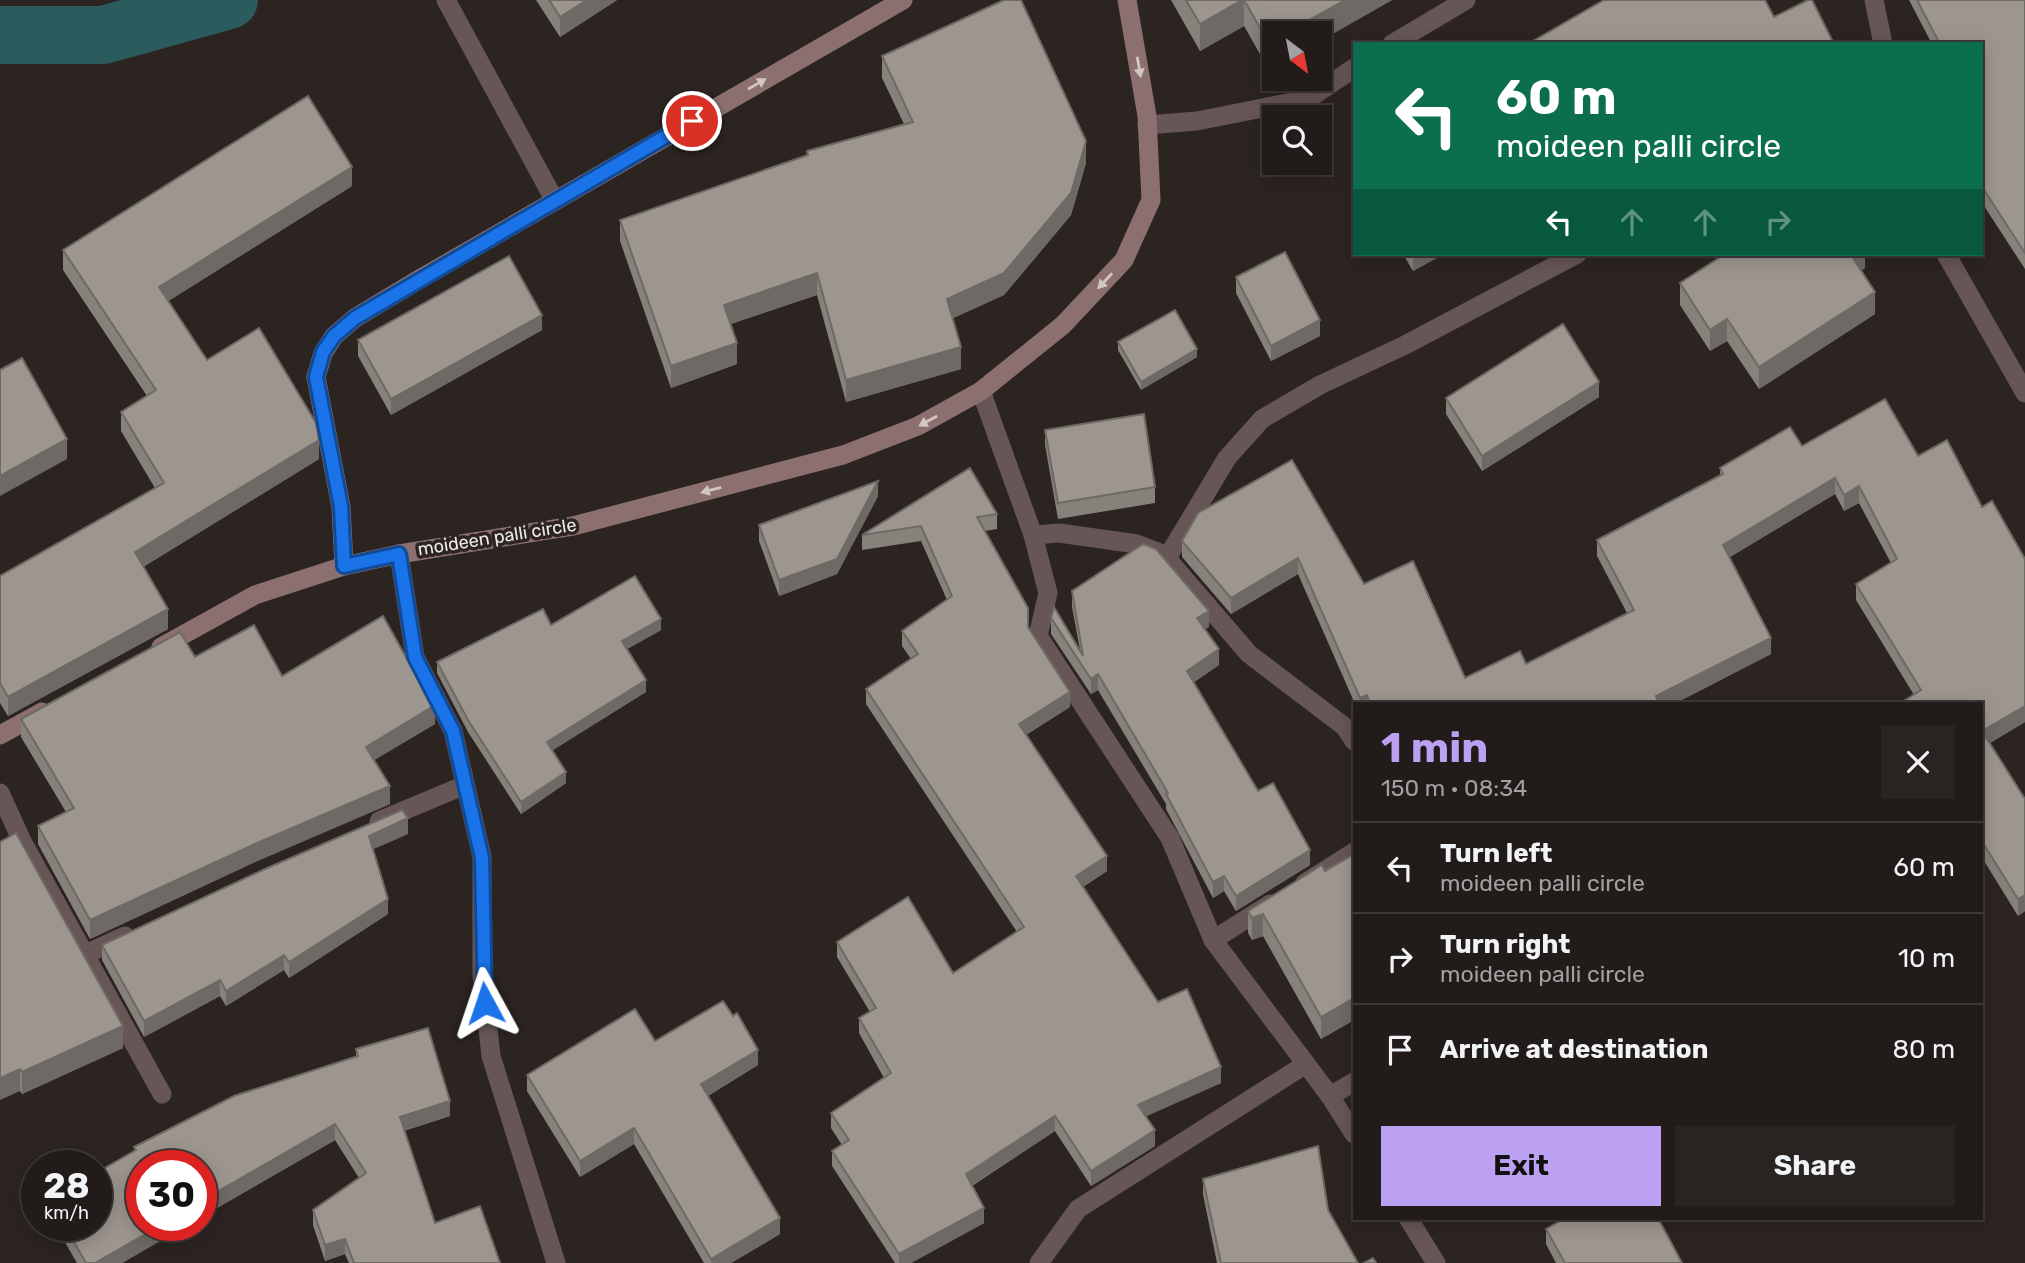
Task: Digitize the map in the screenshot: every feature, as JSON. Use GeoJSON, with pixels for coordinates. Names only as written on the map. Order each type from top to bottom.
{"type":"FeatureCollection","features":[{"type":"Feature","properties":{"kind":"main road"},"geometry":{"type":"LineString","coordinates":[[344,566],[339,496],[316,377],[323,352],[334,336],[355,318],[903,0]]}},
{"type":"Feature","properties":{"kind":"main road","name":"moideen palli circle"},"geometry":{"type":"LineString","coordinates":[[146,655],[255,595],[344,566],[399,554],[573,526],[843,455],[918,426],[981,391],[1063,325],[1124,260],[1151,200],[1147,125],[1127,0]]}},
{"type":"Feature","properties":{"kind":"main road"},"geometry":{"type":"LineString","coordinates":[[0,734],[61,701]]}},
{"type":"Feature","properties":{"kind":"street"},"geometry":{"type":"LineString","coordinates":[[446,0],[555,201]]}},
{"type":"Feature","properties":{"kind":"street"},"geometry":{"type":"LineString","coordinates":[[1395,42],[1466,0]]}},
{"type":"Feature","properties":{"kind":"street"},"geometry":{"type":"LineString","coordinates":[[1874,0],[1883,42]]}},
{"type":"Feature","properties":{"kind":"street"},"geometry":{"type":"LineString","coordinates":[[1147,125],[1197,121],[1307,99],[1353,69]]}},
{"type":"Feature","properties":{"kind":"street"},"geometry":{"type":"LineString","coordinates":[[1167,558],[1227,458],[1262,419],[1320,385],[1405,345],[1573,256]]}},
{"type":"Feature","properties":{"kind":"street"},"geometry":{"type":"LineString","coordinates":[[1947,256],[2025,393]]}},
{"type":"Feature","properties":{"kind":"street"},"geometry":{"type":"LineString","coordinates":[[981,391],[1033,535],[1048,593],[1038,636],[1170,838],[1213,940],[1331,1096],[1353,1131]]}},
{"type":"Feature","properties":{"kind":"street"},"geometry":{"type":"LineString","coordinates":[[1033,535],[1059,533],[1137,544],[1167,558],[1249,654],[1345,726],[1353,739]]}},
{"type":"Feature","properties":{"kind":"street"},"geometry":{"type":"LineString","coordinates":[[399,554],[415,657],[453,731],[482,858],[482,976],[491,1056],[555,1263]]}},
{"type":"Feature","properties":{"kind":"street"},"geometry":{"type":"LineString","coordinates":[[357,830],[465,785]]}},
{"type":"Feature","properties":{"kind":"street"},"geometry":{"type":"LineString","coordinates":[[0,793],[22,841],[162,1094]]}},
{"type":"Feature","properties":{"kind":"street"},"geometry":{"type":"LineString","coordinates":[[1213,940],[1353,853]]}},
{"type":"Feature","properties":{"kind":"street"},"geometry":{"type":"LineString","coordinates":[[86,954],[148,925]]}},
{"type":"Feature","properties":{"kind":"street"},"geometry":{"type":"LineString","coordinates":[[1039,1263],[1078,1209],[1306,1063]]}},
{"type":"Feature","properties":{"kind":"street"},"geometry":{"type":"LineString","coordinates":[[1331,1096],[1353,1083]]}},
{"type":"Feature","properties":{"kind":"street"},"geometry":{"type":"LineString","coordinates":[[1409,1220],[1436,1263]]}},
{"type":"Feature","properties":{"kind":"building"},"geometry":{"type":"Polygon","coordinates":[[[549,0],[587,0],[560,17],[549,0]]]}},
{"type":"Feature","properties":{"kind":"building"},"geometry":{"type":"Polygon","coordinates":[[[1004,0],[1021,0],[1086,141],[1071,193],[1004,273],[947,299],[961,347],[846,380],[817,273],[724,305],[737,343],[671,366],[620,220],[808,155],[807,151],[913,122],[882,56],[1004,0]]]}},
{"type":"Feature","properties":{"kind":"building"},"geometry":{"type":"Polygon","coordinates":[[[1186,0],[1242,0],[1200,24],[1186,0]]]}},
{"type":"Feature","properties":{"kind":"building"},"geometry":{"type":"Polygon","coordinates":[[[1244,0],[1345,0],[1307,21],[1262,21],[1262,31],[1244,0]]]}},
{"type":"Feature","properties":{"kind":"building"},"geometry":{"type":"Polygon","coordinates":[[[1604,0],[1765,0],[1774,17],[1812,0],[1833,42],[1531,42],[1604,0]]]}},
{"type":"Feature","properties":{"kind":"building"},"geometry":{"type":"Polygon","coordinates":[[[1917,0],[2025,0],[2025,253],[1983,187],[1983,42],[1939,42],[1917,0]]]}},
{"type":"Feature","properties":{"kind":"building"},"geometry":{"type":"Polygon","coordinates":[[[308,96],[352,167],[159,287],[207,360],[259,328],[316,423],[319,440],[135,552],[168,609],[8,697],[0,683],[0,576],[164,483],[121,412],[156,390],[63,250],[308,96]]]}},
{"type":"Feature","properties":{"kind":"building"},"geometry":{"type":"Polygon","coordinates":[[[1285,252],[1320,320],[1271,346],[1236,277],[1285,252]]]}},
{"type":"Feature","properties":{"kind":"building"},"geometry":{"type":"Polygon","coordinates":[[[509,256],[542,315],[391,399],[358,340],[509,256]]]}},
{"type":"Feature","properties":{"kind":"building"},"geometry":{"type":"Polygon","coordinates":[[[1722,256],[1852,256],[1875,292],[1759,367],[1727,319],[1710,330],[1680,283],[1722,256]]]}},
{"type":"Feature","properties":{"kind":"building"},"geometry":{"type":"Polygon","coordinates":[[[1175,310],[1197,349],[1141,382],[1118,342],[1175,310]]]}},
{"type":"Feature","properties":{"kind":"building"},"geometry":{"type":"Polygon","coordinates":[[[1563,324],[1599,382],[1482,456],[1446,398],[1563,324]]]}},
{"type":"Feature","properties":{"kind":"building"},"geometry":{"type":"Polygon","coordinates":[[[22,358],[67,439],[0,476],[0,370],[22,358]]]}},
{"type":"Feature","properties":{"kind":"building"},"geometry":{"type":"Polygon","coordinates":[[[1885,399],[1918,456],[1947,440],[1982,507],[1992,501],[2025,559],[2025,706],[1983,730],[1983,702],[1902,702],[1921,690],[1856,584],[1897,559],[1859,486],[1844,495],[1835,478],[1723,545],[1771,638],[1656,696],[1658,702],[1369,702],[1367,695],[1360,698],[1298,558],[1231,598],[1182,541],[1198,513],[1292,460],[1364,584],[1413,561],[1465,678],[1520,651],[1526,664],[1634,610],[1597,540],[1723,474],[1720,468],[1790,427],[1802,446],[1885,399]]]}},
{"type":"Feature","properties":{"kind":"building"},"geometry":{"type":"Polygon","coordinates":[[[1144,414],[1155,487],[1058,503],[1045,430],[1144,414]]]}},
{"type":"Feature","properties":{"kind":"building"},"geometry":{"type":"Polygon","coordinates":[[[970,468],[997,514],[977,517],[1028,608],[1028,627],[1070,692],[1019,724],[1107,856],[1076,876],[1158,1002],[1187,989],[1221,1067],[1138,1105],[1155,1130],[1091,1171],[1055,1116],[966,1174],[984,1208],[899,1254],[832,1151],[849,1140],[831,1113],[891,1073],[859,1018],[876,1008],[837,942],[908,897],[953,973],[1024,927],[866,689],[918,654],[902,631],[952,596],[921,526],[862,535],[970,468]]]}},
{"type":"Feature","properties":{"kind":"building"},"geometry":{"type":"Polygon","coordinates":[[[878,481],[837,559],[779,580],[759,525],[878,481]]]}},
{"type":"Feature","properties":{"kind":"building"},"geometry":{"type":"Polygon","coordinates":[[[1143,544],[1156,549],[1209,611],[1197,618],[1219,649],[1187,671],[1258,791],[1273,783],[1310,850],[1236,896],[1224,876],[1213,882],[1166,794],[1168,793],[1098,674],[1091,679],[1051,618],[1054,607],[1083,656],[1072,591],[1143,544]]]}},
{"type":"Feature","properties":{"kind":"building"},"geometry":{"type":"Polygon","coordinates":[[[635,576],[661,619],[622,641],[646,680],[547,742],[566,772],[521,802],[468,720],[437,662],[543,609],[551,625],[635,576]]]}},
{"type":"Feature","properties":{"kind":"building"},"geometry":{"type":"Polygon","coordinates":[[[383,616],[412,668],[415,666],[435,705],[366,747],[390,786],[255,844],[90,920],[38,826],[74,808],[21,719],[180,632],[195,657],[254,625],[282,676],[383,616]]]}},
{"type":"Feature","properties":{"kind":"building"},"geometry":{"type":"Polygon","coordinates":[[[1983,733],[2025,799],[2025,895],[2018,899],[1983,843],[1983,733]]]}},
{"type":"Feature","properties":{"kind":"building"},"geometry":{"type":"Polygon","coordinates":[[[402,810],[408,818],[369,836],[388,899],[289,962],[284,955],[226,991],[220,980],[144,1021],[102,945],[265,869],[402,810]]]}},
{"type":"Feature","properties":{"kind":"building"},"geometry":{"type":"Polygon","coordinates":[[[16,833],[123,1026],[22,1072],[20,1069],[0,1078],[0,842],[16,833]]]}},
{"type":"Feature","properties":{"kind":"building"},"geometry":{"type":"Polygon","coordinates":[[[1353,855],[1353,999],[1321,1017],[1263,914],[1252,918],[1248,911],[1322,865],[1325,871],[1353,855]]]}},
{"type":"Feature","properties":{"kind":"building"},"geometry":{"type":"Polygon","coordinates":[[[723,1001],[733,1016],[737,1013],[758,1050],[701,1084],[780,1218],[711,1259],[634,1128],[580,1161],[527,1075],[635,1009],[655,1041],[723,1001]]]}},
{"type":"Feature","properties":{"kind":"building"},"geometry":{"type":"Polygon","coordinates":[[[428,1028],[450,1101],[400,1117],[435,1223],[480,1206],[500,1263],[354,1263],[345,1239],[325,1245],[313,1210],[366,1173],[335,1124],[217,1192],[217,1150],[136,1150],[134,1147],[234,1096],[358,1056],[356,1049],[428,1028]]]}},
{"type":"Feature","properties":{"kind":"building"},"geometry":{"type":"Polygon","coordinates":[[[1318,1146],[1328,1210],[1358,1263],[1221,1263],[1203,1179],[1318,1146]]]}},
{"type":"Feature","properties":{"kind":"building"},"geometry":{"type":"Polygon","coordinates":[[[126,1156],[126,1241],[133,1241],[95,1263],[86,1263],[73,1241],[112,1241],[112,1164],[126,1156]]]}},
{"type":"Feature","properties":{"kind":"building"},"geometry":{"type":"Polygon","coordinates":[[[1562,1220],[1659,1220],[1682,1263],[1565,1263],[1546,1229],[1562,1220]]]}},
{"type":"Feature","properties":{"kind":"waterway"},"geometry":{"type":"LineString","coordinates":[[0,35],[103,35],[229,0]]}},
{"type":"Feature","properties":{"kind":"route"},"geometry":{"type":"LineString","coordinates":[[485,1003],[482,976],[482,858],[453,731],[415,657],[399,554],[344,566],[341,507],[316,377],[323,352],[334,336],[355,318],[692,121]]}}]}
